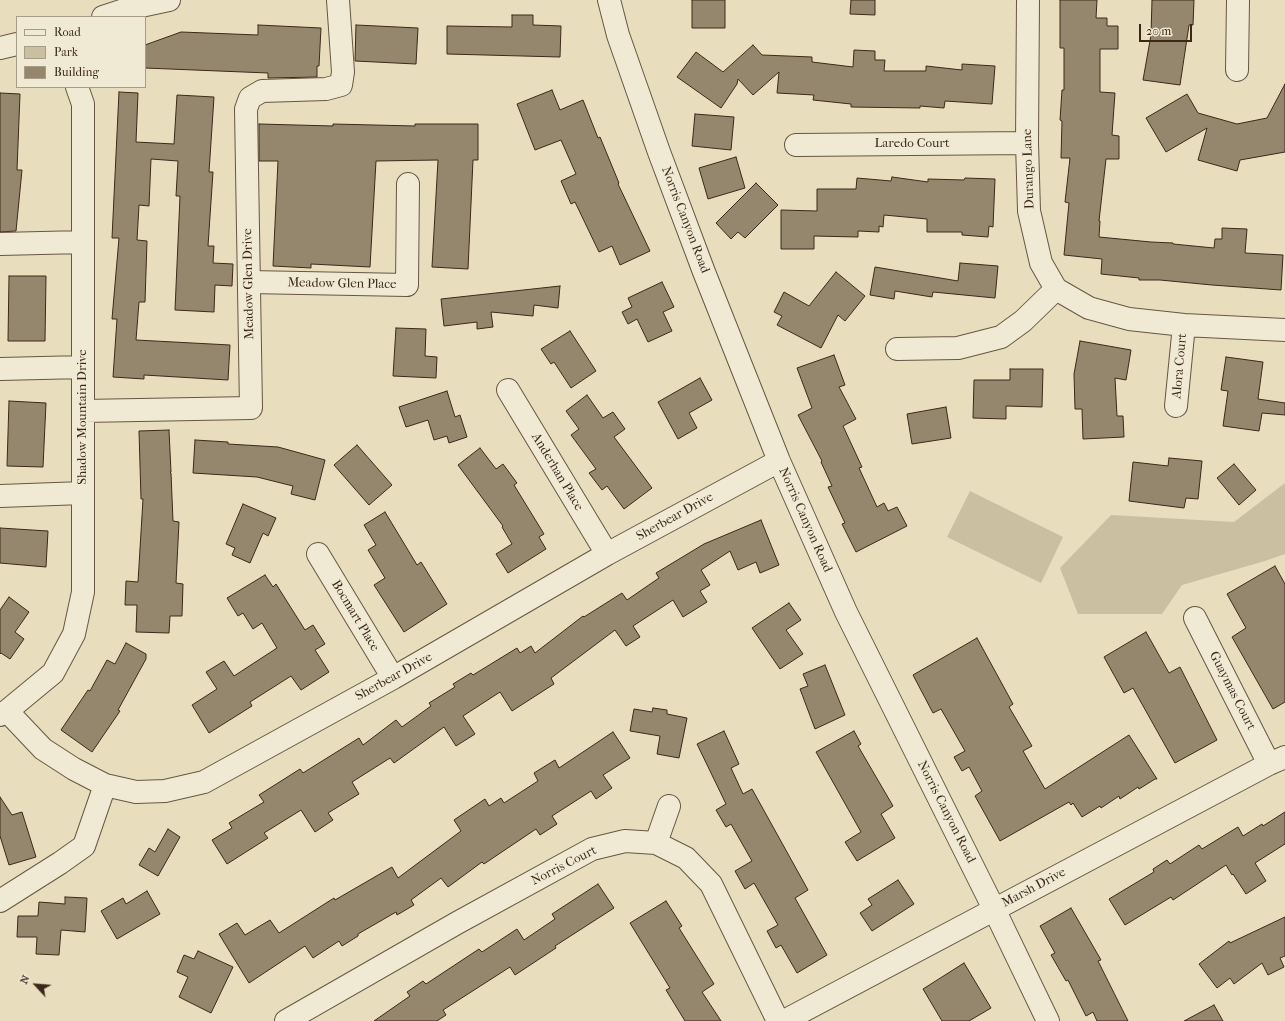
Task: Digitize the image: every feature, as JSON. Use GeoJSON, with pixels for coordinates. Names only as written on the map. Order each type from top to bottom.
{"type":"FeatureCollection","features":[{"type":"Feature","properties":{"kind":"street"},"geometry":{"type":"LineString","coordinates":[[106,16],[127,9],[169,0]]}},
{"type":"Feature","properties":{"kind":"street","name":"Meadow Glen Drive"},"geometry":{"type":"LineString","coordinates":[[83,411],[251,408],[246,109],[250,98],[262,91],[326,89],[341,85],[343,72],[338,0]]}},
{"type":"Feature","properties":{"kind":"street","name":"Norris Canyon Road"},"geometry":{"type":"LineString","coordinates":[[609,0],[618,35],[662,159],[704,272],[779,461],[846,612],[1048,1021]]}},
{"type":"Feature","properties":{"kind":"street","name":"Durango Lane"},"geometry":{"type":"LineString","coordinates":[[1028,0],[1027,143],[1029,211],[1041,263],[1056,289]]}},
{"type":"Feature","properties":{"kind":"street"},"geometry":{"type":"LineString","coordinates":[[1237,70],[1238,0]]}},
{"type":"Feature","properties":{"kind":"street"},"geometry":{"type":"LineString","coordinates":[[0,48],[16,44]]}},
{"type":"Feature","properties":{"kind":"street","name":"Shadow Mountain Drive"},"geometry":{"type":"LineString","coordinates":[[4,713],[53,673],[74,634],[83,592],[83,104],[77,88]]}},
{"type":"Feature","properties":{"kind":"street","name":"Laredo Court"},"geometry":{"type":"LineString","coordinates":[[796,145],[1027,143]]}},
{"type":"Feature","properties":{"kind":"street","name":"Meadow Glen Place"},"geometry":{"type":"LineString","coordinates":[[249,282],[407,284],[408,184]]}},
{"type":"Feature","properties":{"kind":"street"},"geometry":{"type":"LineString","coordinates":[[0,244],[83,242]]}},
{"type":"Feature","properties":{"kind":"street"},"geometry":{"type":"LineString","coordinates":[[897,349],[958,348],[1001,337],[1023,321],[1056,289],[1089,308],[1129,319],[1184,325],[1285,330]]}},
{"type":"Feature","properties":{"kind":"street","name":"Alora Court"},"geometry":{"type":"LineString","coordinates":[[1176,406],[1184,325]]}},
{"type":"Feature","properties":{"kind":"street"},"geometry":{"type":"LineString","coordinates":[[0,369],[83,367]]}},
{"type":"Feature","properties":{"kind":"street","name":"Anderhan Place"},"geometry":{"type":"LineString","coordinates":[[508,390],[607,554]]}},
{"type":"Feature","properties":{"kind":"street","name":"Sherbear Drive"},"geometry":{"type":"LineString","coordinates":[[4,713],[43,749],[74,770],[106,785],[136,792],[165,791],[204,782],[393,678],[607,554],[779,461]]}},
{"type":"Feature","properties":{"kind":"street"},"geometry":{"type":"LineString","coordinates":[[0,496],[83,493]]}},
{"type":"Feature","properties":{"kind":"street","name":"Bocmart Place"},"geometry":{"type":"LineString","coordinates":[[318,554],[393,678]]}},
{"type":"Feature","properties":{"kind":"street","name":"Guaymas Court"},"geometry":{"type":"LineString","coordinates":[[1196,618],[1277,761]]}},
{"type":"Feature","properties":{"kind":"street","name":"Marsh Drive"},"geometry":{"type":"LineString","coordinates":[[784,1021],[1277,761]]}},
{"type":"Feature","properties":{"kind":"street"},"geometry":{"type":"LineString","coordinates":[[0,900],[60,863],[84,846],[106,785]]}},
{"type":"Feature","properties":{"kind":"street"},"geometry":{"type":"LineString","coordinates":[[656,844],[669,806]]}},
{"type":"Feature","properties":{"kind":"street","name":"Norris Court"},"geometry":{"type":"LineString","coordinates":[[286,1021],[457,923],[592,849],[625,841],[656,844],[686,858],[711,884],[778,1021]]}},
{"type":"Feature","properties":{"kind":"green space"},"geometry":{"type":"Polygon","coordinates":[[[1285,483],[1285,554],[1182,585],[1162,614],[1078,614],[1060,568],[1111,515],[1234,522],[1285,483]]]}},
{"type":"Feature","properties":{"kind":"green space"},"geometry":{"type":"Polygon","coordinates":[[[970,491],[1063,537],[1041,583],[947,537],[970,491]]]}},
{"type":"Feature","properties":{"kind":"building"},"geometry":{"type":"Polygon","coordinates":[[[692,0],[725,0],[725,28],[692,28],[692,0]]]}},
{"type":"Feature","properties":{"kind":"building"},"geometry":{"type":"Polygon","coordinates":[[[851,0],[875,0],[875,15],[850,14],[851,0]]]}},
{"type":"Feature","properties":{"kind":"building"},"geometry":{"type":"Polygon","coordinates":[[[1060,0],[1097,0],[1096,18],[1107,18],[1107,26],[1118,26],[1118,49],[1100,49],[1100,92],[1115,93],[1112,135],[1119,136],[1119,159],[1106,159],[1099,221],[1099,237],[1214,248],[1215,239],[1222,239],[1222,228],[1247,229],[1245,253],[1283,255],[1281,290],[1160,280],[1139,280],[1139,278],[1101,274],[1102,259],[1064,255],[1069,203],[1065,202],[1070,158],[1061,158],[1062,121],[1060,120],[1062,90],[1064,90],[1064,48],[1060,48],[1060,0]]]}},
{"type":"Feature","properties":{"kind":"building"},"geometry":{"type":"Polygon","coordinates":[[[1152,0],[1194,0],[1193,25],[1189,25],[1180,85],[1143,80],[1151,35],[1152,0]]]}},
{"type":"Feature","properties":{"kind":"building"},"geometry":{"type":"Polygon","coordinates":[[[512,15],[533,15],[533,25],[561,26],[560,57],[447,54],[447,26],[512,27],[512,15]]]}},
{"type":"Feature","properties":{"kind":"building"},"geometry":{"type":"Polygon","coordinates":[[[258,25],[321,28],[317,77],[268,78],[268,73],[146,68],[146,45],[181,32],[258,35],[258,25]]]}},
{"type":"Feature","properties":{"kind":"building"},"geometry":{"type":"Polygon","coordinates":[[[356,25],[418,28],[416,64],[355,61],[356,25]]]}},
{"type":"Feature","properties":{"kind":"building"},"geometry":{"type":"Polygon","coordinates":[[[753,45],[762,55],[812,57],[812,62],[853,67],[854,50],[875,51],[875,60],[885,60],[884,71],[926,71],[926,66],[962,70],[962,64],[995,66],[992,104],[945,101],[944,108],[920,106],[920,108],[851,107],[851,104],[813,100],[814,95],[777,93],[779,72],[753,95],[738,79],[737,84],[721,108],[677,77],[696,52],[723,72],[753,45]]]}},
{"type":"Feature","properties":{"kind":"building"},"geometry":{"type":"Polygon","coordinates":[[[1285,84],[1285,152],[1240,160],[1237,171],[1198,160],[1207,128],[1166,152],[1146,118],[1187,94],[1198,113],[1237,124],[1267,118],[1285,84]]]}},
{"type":"Feature","properties":{"kind":"building"},"geometry":{"type":"Polygon","coordinates":[[[552,90],[560,110],[583,100],[598,138],[600,137],[619,183],[618,184],[650,251],[620,265],[612,246],[599,252],[575,202],[571,204],[561,181],[576,174],[561,140],[535,150],[517,104],[552,90]]]}},
{"type":"Feature","properties":{"kind":"building"},"geometry":{"type":"Polygon","coordinates":[[[119,92],[138,93],[136,142],[174,144],[177,95],[214,97],[209,172],[213,172],[208,246],[214,246],[213,263],[233,264],[232,286],[215,285],[214,312],[175,310],[180,196],[176,196],[178,161],[151,159],[149,206],[139,205],[137,240],[147,241],[145,302],[139,302],[136,340],[230,345],[228,380],[144,375],[144,379],[113,377],[117,319],[112,319],[119,238],[112,238],[119,92]]]}},
{"type":"Feature","properties":{"kind":"building"},"geometry":{"type":"Polygon","coordinates":[[[0,93],[20,94],[17,170],[22,170],[16,231],[0,232],[0,93]]]}},
{"type":"Feature","properties":{"kind":"building"},"geometry":{"type":"Polygon","coordinates":[[[695,114],[734,117],[731,150],[692,146],[695,114]]]}},
{"type":"Feature","properties":{"kind":"building"},"geometry":{"type":"Polygon","coordinates":[[[259,124],[415,126],[415,124],[478,124],[478,160],[473,160],[468,269],[432,267],[438,160],[376,161],[370,267],[311,264],[311,268],[273,266],[278,161],[259,161],[259,124]]]}},
{"type":"Feature","properties":{"kind":"building"},"geometry":{"type":"Polygon","coordinates":[[[736,157],[745,188],[708,199],[699,168],[736,157]]]}},
{"type":"Feature","properties":{"kind":"building"},"geometry":{"type":"Polygon","coordinates":[[[892,177],[928,182],[928,179],[995,179],[993,227],[989,226],[988,237],[962,235],[962,232],[927,232],[927,219],[884,215],[883,227],[879,226],[879,232],[858,231],[858,237],[814,236],[814,249],[781,249],[781,210],[817,211],[817,189],[856,189],[857,178],[891,181],[892,177]]]}},
{"type":"Feature","properties":{"kind":"building"},"geometry":{"type":"Polygon","coordinates":[[[756,183],[778,205],[745,238],[738,232],[731,239],[716,223],[756,183]]]}},
{"type":"Feature","properties":{"kind":"building"},"geometry":{"type":"Polygon","coordinates":[[[960,263],[998,266],[995,298],[933,292],[932,297],[895,291],[894,299],[870,295],[875,267],[958,281],[960,263]]]}},
{"type":"Feature","properties":{"kind":"building"},"geometry":{"type":"Polygon","coordinates":[[[836,272],[865,296],[845,321],[838,315],[821,348],[777,325],[782,316],[774,312],[784,292],[809,306],[836,272]]]}},
{"type":"Feature","properties":{"kind":"building"},"geometry":{"type":"Polygon","coordinates":[[[9,276],[46,276],[45,341],[8,341],[9,276]]]}},
{"type":"Feature","properties":{"kind":"building"},"geometry":{"type":"Polygon","coordinates":[[[662,282],[674,307],[663,312],[672,331],[648,342],[637,319],[628,324],[622,312],[632,307],[628,298],[662,282]]]}},
{"type":"Feature","properties":{"kind":"building"},"geometry":{"type":"Polygon","coordinates":[[[560,286],[558,308],[534,305],[533,316],[491,312],[493,327],[477,329],[477,322],[444,326],[441,299],[560,286]]]}},
{"type":"Feature","properties":{"kind":"building"},"geometry":{"type":"Polygon","coordinates":[[[396,328],[426,329],[425,356],[437,357],[436,378],[393,376],[396,328]]]}},
{"type":"Feature","properties":{"kind":"building"},"geometry":{"type":"Polygon","coordinates":[[[570,331],[596,371],[571,388],[554,362],[551,364],[541,349],[570,331]]]}},
{"type":"Feature","properties":{"kind":"building"},"geometry":{"type":"Polygon","coordinates":[[[1080,341],[1131,350],[1126,380],[1115,378],[1117,416],[1123,416],[1124,437],[1083,439],[1082,409],[1075,409],[1074,374],[1080,341]]]}},
{"type":"Feature","properties":{"kind":"building"},"geometry":{"type":"Polygon","coordinates":[[[834,355],[845,385],[839,387],[856,419],[843,426],[862,467],[859,468],[877,507],[884,503],[888,511],[897,507],[907,526],[856,552],[842,524],[845,523],[828,487],[832,486],[821,462],[822,461],[798,415],[812,408],[797,368],[834,355]]]}},
{"type":"Feature","properties":{"kind":"building"},"geometry":{"type":"Polygon","coordinates":[[[1226,357],[1263,362],[1258,399],[1285,403],[1285,415],[1262,413],[1259,431],[1223,426],[1228,391],[1221,390],[1226,357]]]}},
{"type":"Feature","properties":{"kind":"building"},"geometry":{"type":"Polygon","coordinates":[[[1010,369],[1043,369],[1042,407],[1006,406],[1006,419],[973,418],[974,380],[1010,380],[1010,369]]]}},
{"type":"Feature","properties":{"kind":"building"},"geometry":{"type":"Polygon","coordinates":[[[700,378],[712,400],[689,413],[697,428],[678,439],[658,402],[700,378]]]}},
{"type":"Feature","properties":{"kind":"building"},"geometry":{"type":"Polygon","coordinates":[[[447,391],[455,417],[460,415],[467,437],[449,443],[447,436],[434,440],[428,420],[406,427],[399,407],[447,391]]]}},
{"type":"Feature","properties":{"kind":"building"},"geometry":{"type":"Polygon","coordinates":[[[587,395],[603,418],[613,412],[625,429],[614,437],[652,488],[624,509],[607,486],[602,490],[589,473],[596,469],[571,435],[579,429],[566,411],[587,395]]]}},
{"type":"Feature","properties":{"kind":"building"},"geometry":{"type":"Polygon","coordinates":[[[9,401],[46,403],[43,467],[7,466],[9,401]]]}},
{"type":"Feature","properties":{"kind":"building"},"geometry":{"type":"Polygon","coordinates":[[[946,407],[951,438],[912,444],[907,414],[946,407]]]}},
{"type":"Feature","properties":{"kind":"building"},"geometry":{"type":"Polygon","coordinates":[[[169,430],[173,521],[179,522],[176,583],[183,584],[182,616],[170,616],[169,633],[136,632],[137,605],[125,605],[126,581],[138,582],[143,499],[141,499],[139,431],[169,430]]]}},
{"type":"Feature","properties":{"kind":"building"},"geometry":{"type":"Polygon","coordinates":[[[195,440],[228,442],[228,444],[278,447],[325,460],[315,500],[291,494],[293,486],[257,477],[193,473],[195,440]]]}},
{"type":"Feature","properties":{"kind":"building"},"geometry":{"type":"Polygon","coordinates":[[[357,445],[392,485],[369,505],[334,465],[357,445]]]}},
{"type":"Feature","properties":{"kind":"building"},"geometry":{"type":"Polygon","coordinates":[[[480,448],[496,469],[503,464],[517,483],[514,485],[544,534],[539,537],[546,549],[508,573],[496,554],[512,544],[502,527],[503,526],[458,465],[480,448]]]}},
{"type":"Feature","properties":{"kind":"building"},"geometry":{"type":"Polygon","coordinates":[[[1169,458],[1202,461],[1198,499],[1186,498],[1184,508],[1129,501],[1133,462],[1168,466],[1169,458]]]}},
{"type":"Feature","properties":{"kind":"building"},"geometry":{"type":"Polygon","coordinates":[[[1234,464],[1256,490],[1239,505],[1217,478],[1234,464]]]}},
{"type":"Feature","properties":{"kind":"building"},"geometry":{"type":"Polygon","coordinates":[[[243,504],[276,518],[268,536],[263,533],[250,563],[232,555],[235,548],[226,544],[243,504]]]}},
{"type":"Feature","properties":{"kind":"building"},"geometry":{"type":"Polygon","coordinates":[[[385,512],[417,565],[421,562],[447,604],[404,632],[374,585],[385,578],[368,550],[376,545],[364,525],[385,512]]]}},
{"type":"Feature","properties":{"kind":"building"},"geometry":{"type":"Polygon","coordinates":[[[761,520],[779,565],[760,573],[756,562],[738,570],[730,551],[701,570],[710,585],[700,591],[707,602],[683,617],[673,600],[633,626],[640,637],[626,646],[615,630],[551,678],[554,684],[512,711],[500,692],[463,716],[475,734],[456,746],[444,727],[394,763],[390,758],[352,782],[359,794],[328,813],[333,820],[315,832],[301,810],[264,833],[268,838],[227,864],[212,840],[232,828],[229,823],[264,802],[259,795],[300,769],[303,773],[359,738],[363,745],[396,720],[402,727],[431,706],[429,703],[455,687],[453,684],[471,673],[473,675],[517,648],[520,653],[531,646],[535,653],[583,616],[584,617],[622,593],[627,600],[659,578],[656,573],[704,544],[761,520]]]}},
{"type":"Feature","properties":{"kind":"building"},"geometry":{"type":"Polygon","coordinates":[[[0,528],[48,531],[46,567],[0,563],[0,528]]]}},
{"type":"Feature","properties":{"kind":"building"},"geometry":{"type":"Polygon","coordinates":[[[1275,566],[1285,584],[1285,702],[1273,709],[1232,637],[1246,628],[1227,594],[1275,566]]]}},
{"type":"Feature","properties":{"kind":"building"},"geometry":{"type":"Polygon","coordinates":[[[265,575],[273,587],[276,584],[305,630],[313,625],[325,644],[315,650],[329,672],[301,690],[291,676],[250,702],[252,706],[209,733],[192,705],[217,689],[206,672],[224,661],[234,676],[277,648],[262,623],[253,629],[243,613],[238,616],[227,598],[265,575]]]}},
{"type":"Feature","properties":{"kind":"building"},"geometry":{"type":"Polygon","coordinates":[[[9,597],[29,612],[15,632],[24,639],[10,659],[1,653],[0,654],[0,610],[9,597]]]}},
{"type":"Feature","properties":{"kind":"building"},"geometry":{"type":"Polygon","coordinates":[[[789,603],[801,620],[786,630],[803,654],[780,669],[752,628],[789,603]]]}},
{"type":"Feature","properties":{"kind":"building"},"geometry":{"type":"Polygon","coordinates":[[[1146,632],[1169,673],[1180,667],[1217,740],[1175,763],[1133,688],[1124,693],[1104,657],[1146,632]]]}},
{"type":"Feature","properties":{"kind":"building"},"geometry":{"type":"Polygon","coordinates":[[[977,638],[1013,704],[1009,707],[1032,746],[1023,751],[1045,789],[1129,735],[1157,779],[1139,789],[1138,787],[1120,799],[1119,796],[1101,808],[1100,806],[1082,817],[1073,803],[1071,805],[1069,802],[1000,841],[975,796],[982,791],[969,767],[962,771],[954,757],[965,751],[941,709],[933,713],[913,675],[977,638]]]}},
{"type":"Feature","properties":{"kind":"building"},"geometry":{"type":"Polygon","coordinates":[[[126,643],[146,654],[146,659],[118,710],[120,711],[92,752],[61,730],[88,690],[90,691],[107,660],[115,664],[126,643]]]}},
{"type":"Feature","properties":{"kind":"building"},"geometry":{"type":"Polygon","coordinates":[[[825,665],[845,715],[815,729],[800,689],[808,686],[803,674],[825,665]]]}},
{"type":"Feature","properties":{"kind":"building"},"geometry":{"type":"Polygon","coordinates":[[[653,708],[667,710],[667,714],[687,718],[679,758],[657,754],[660,736],[630,731],[634,709],[652,712],[653,708]]]}},
{"type":"Feature","properties":{"kind":"building"},"geometry":{"type":"Polygon","coordinates":[[[724,731],[739,764],[731,768],[743,794],[752,789],[808,890],[795,898],[827,955],[797,973],[781,945],[776,948],[767,931],[778,925],[754,883],[745,889],[735,871],[752,861],[731,824],[726,827],[716,810],[726,804],[697,744],[724,731]]]}},
{"type":"Feature","properties":{"kind":"building"},"geometry":{"type":"Polygon","coordinates":[[[854,731],[861,744],[858,746],[893,806],[881,814],[895,838],[857,861],[845,842],[861,832],[816,752],[854,731]]]}},
{"type":"Feature","properties":{"kind":"building"},"geometry":{"type":"Polygon","coordinates":[[[613,732],[630,758],[603,775],[612,788],[596,799],[591,791],[552,816],[557,824],[540,835],[536,829],[484,864],[482,862],[448,887],[441,878],[411,900],[414,905],[397,915],[396,912],[358,934],[358,936],[342,946],[339,941],[313,958],[305,946],[249,983],[219,934],[237,923],[245,935],[270,920],[279,933],[334,898],[335,900],[392,867],[398,878],[461,831],[454,820],[485,799],[489,806],[501,798],[504,803],[538,781],[534,773],[555,760],[559,768],[613,732]]]}},
{"type":"Feature","properties":{"kind":"building"},"geometry":{"type":"Polygon","coordinates":[[[0,797],[12,815],[22,812],[36,857],[9,865],[0,836],[0,797]]]}},
{"type":"Feature","properties":{"kind":"building"},"geometry":{"type":"Polygon","coordinates":[[[1285,812],[1285,844],[1255,863],[1266,881],[1246,894],[1226,865],[1173,900],[1171,897],[1125,925],[1109,899],[1154,872],[1153,869],[1167,860],[1170,864],[1199,845],[1202,849],[1238,827],[1243,836],[1262,824],[1263,826],[1285,812]]]}},
{"type":"Feature","properties":{"kind":"building"},"geometry":{"type":"Polygon","coordinates":[[[168,829],[180,837],[158,876],[139,865],[149,848],[155,852],[168,829]]]}},
{"type":"Feature","properties":{"kind":"building"},"geometry":{"type":"Polygon","coordinates":[[[898,880],[914,904],[872,931],[860,913],[872,905],[868,899],[898,880]]]}},
{"type":"Feature","properties":{"kind":"building"},"geometry":{"type":"Polygon","coordinates":[[[598,884],[614,908],[555,946],[556,948],[515,975],[510,967],[443,1010],[446,1015],[437,1021],[374,1021],[410,996],[407,992],[423,981],[426,984],[479,949],[482,952],[517,929],[524,940],[555,919],[552,914],[598,884]]]}},
{"type":"Feature","properties":{"kind":"building"},"geometry":{"type":"Polygon","coordinates":[[[147,891],[160,914],[117,939],[101,911],[123,898],[126,904],[147,891]]]}},
{"type":"Feature","properties":{"kind":"building"},"geometry":{"type":"Polygon","coordinates":[[[65,897],[87,898],[85,932],[61,930],[59,955],[36,954],[37,937],[17,937],[18,916],[38,916],[39,902],[65,904],[65,897]]]}},
{"type":"Feature","properties":{"kind":"building"},"geometry":{"type":"Polygon","coordinates":[[[666,901],[682,926],[679,928],[714,984],[702,992],[721,1021],[685,1021],[666,990],[670,988],[630,923],[666,901]]]}},
{"type":"Feature","properties":{"kind":"building"},"geometry":{"type":"Polygon","coordinates":[[[1071,908],[1101,960],[1098,961],[1128,1021],[1097,1021],[1093,1012],[1086,1016],[1068,980],[1066,981],[1051,955],[1055,953],[1040,926],[1071,908]]]}},
{"type":"Feature","properties":{"kind":"building"},"geometry":{"type":"Polygon","coordinates":[[[1285,917],[1285,956],[1280,958],[1284,967],[1268,975],[1262,963],[1234,984],[1230,978],[1217,988],[1199,964],[1229,941],[1230,943],[1285,917]]]}},
{"type":"Feature","properties":{"kind":"building"},"geometry":{"type":"Polygon","coordinates":[[[198,951],[233,967],[211,1013],[179,997],[188,977],[177,972],[184,955],[194,959],[198,951]]]}},
{"type":"Feature","properties":{"kind":"building"},"geometry":{"type":"Polygon","coordinates":[[[964,963],[991,1008],[969,1021],[942,1021],[923,989],[964,963]]]}},
{"type":"Feature","properties":{"kind":"building"},"geometry":{"type":"Polygon","coordinates":[[[1214,1005],[1223,1021],[1184,1021],[1214,1005]]]}}]}
